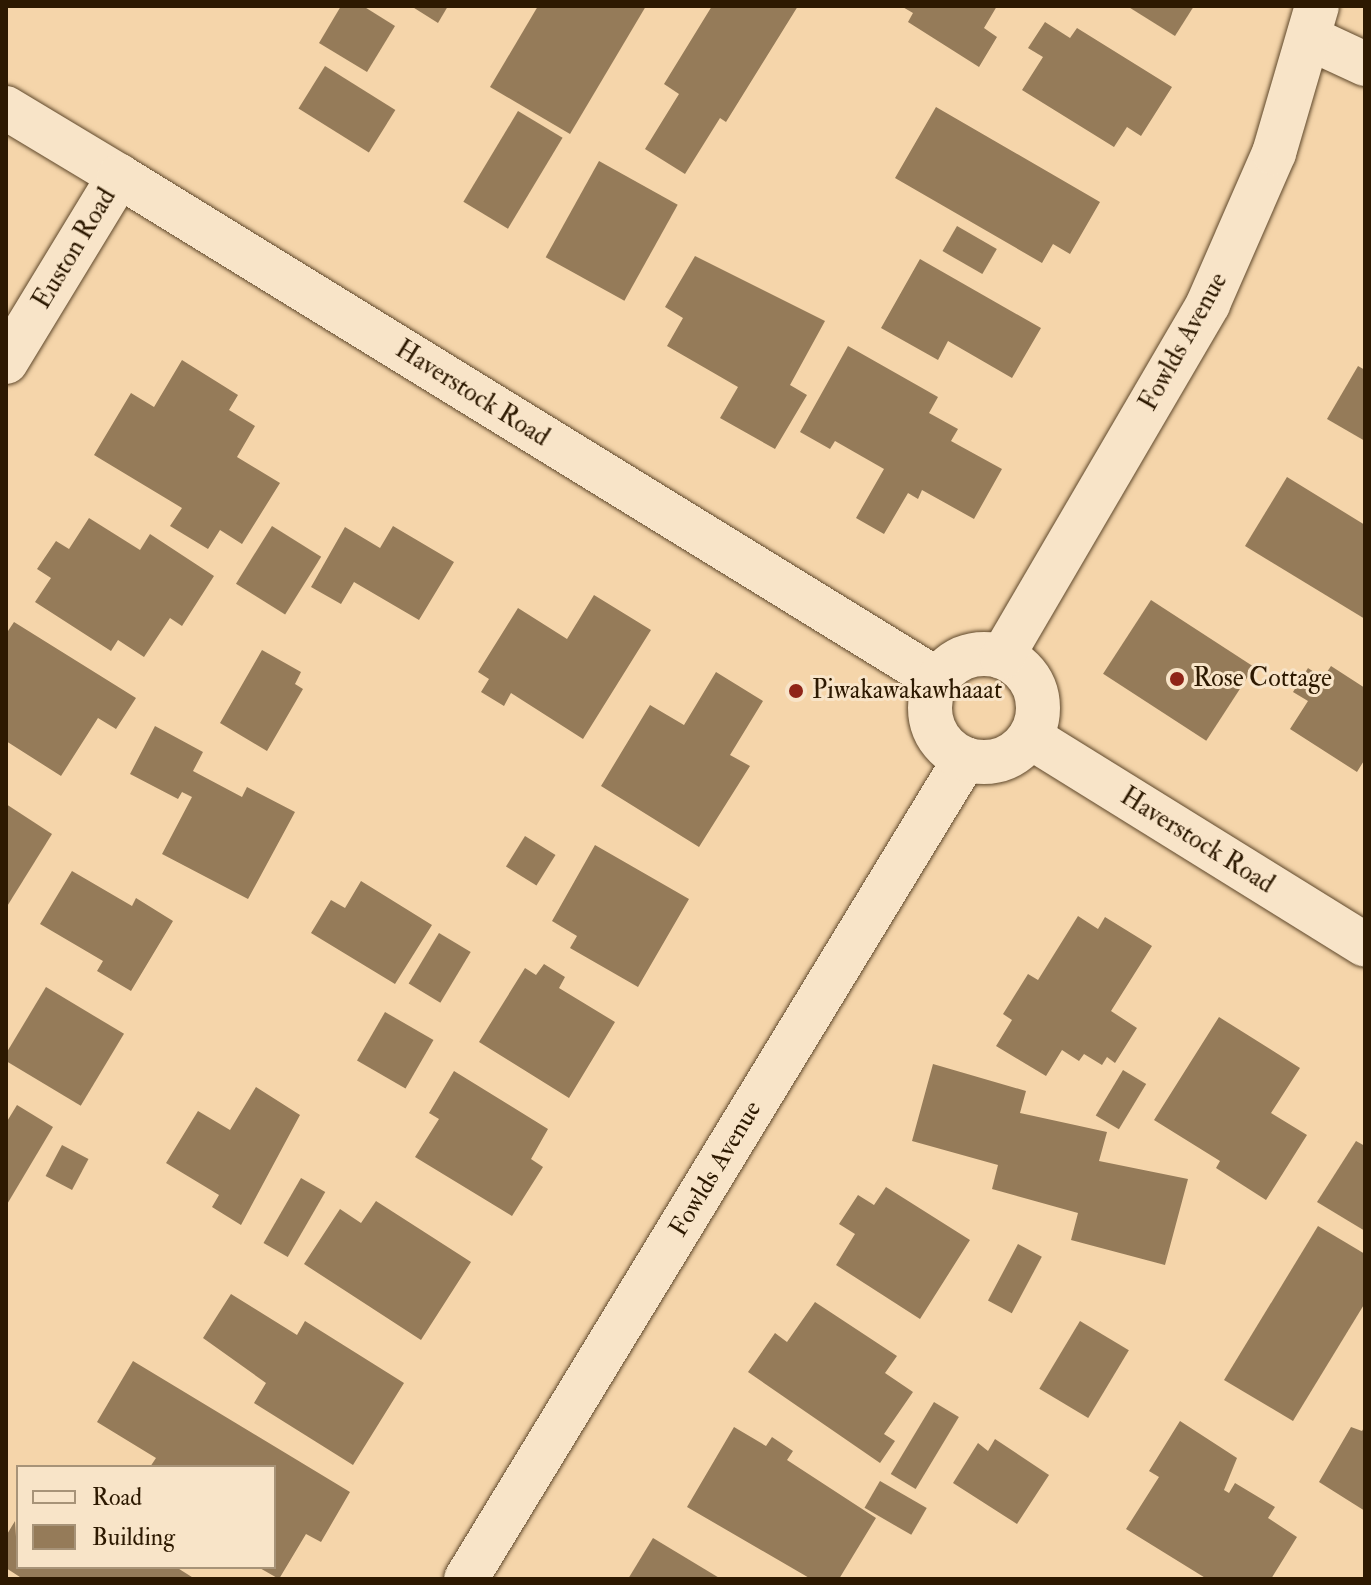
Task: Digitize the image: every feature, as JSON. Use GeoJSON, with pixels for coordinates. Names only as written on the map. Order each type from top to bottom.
{"type":"FeatureCollection","features":[{"type":"Feature","properties":{"kind":"street"},"geometry":{"type":"LineString","coordinates":[[1313,22],[1365,64]]}},
{"type":"Feature","properties":{"kind":"street","name":"Fowlds Avenue"},"geometry":{"type":"LineString","coordinates":[[1002,657],[1208,304],[1274,153],[1313,22]]}},
{"type":"Feature","properties":{"kind":"street","name":"Haverstock Road"},"geometry":{"type":"LineString","coordinates":[[6,108],[938,680]]}},
{"type":"Feature","properties":{"kind":"street","name":"Euston Road"},"geometry":{"type":"LineString","coordinates":[[6,362],[119,176]]}},
{"type":"Feature","properties":{"kind":"street"},"geometry":{"type":"LineString","coordinates":[[1002,657],[1035,690],[1030,737],[994,762],[965,759],[933,726],[938,680],[959,661],[1002,657]]}},
{"type":"Feature","properties":{"kind":"street","name":"Haverstock Road"},"geometry":{"type":"LineString","coordinates":[[1030,737],[1365,945]]}},
{"type":"Feature","properties":{"kind":"street","name":"Fowlds Avenue"},"geometry":{"type":"LineString","coordinates":[[466,1579],[965,759]]}},
{"type":"Feature","properties":{"kind":"building"},"geometry":{"type":"Polygon","coordinates":[[[341,6],[363,6],[395,26],[367,72],[319,43],[341,6]]]}},
{"type":"Feature","properties":{"kind":"building"},"geometry":{"type":"Polygon","coordinates":[[[411,6],[448,6],[438,23],[411,6]]]}},
{"type":"Feature","properties":{"kind":"building"},"geometry":{"type":"Polygon","coordinates":[[[538,6],[646,6],[570,134],[490,87],[538,6]]]}},
{"type":"Feature","properties":{"kind":"building"},"geometry":{"type":"Polygon","coordinates":[[[712,6],[798,6],[726,122],[720,118],[685,174],[645,149],[679,94],[664,84],[712,6]]]}},
{"type":"Feature","properties":{"kind":"building"},"geometry":{"type":"Polygon","coordinates":[[[901,6],[997,6],[984,28],[997,37],[979,67],[908,22],[913,13],[901,6]]]}},
{"type":"Feature","properties":{"kind":"building"},"geometry":{"type":"Polygon","coordinates":[[[1127,6],[1194,6],[1175,36],[1127,6]]]}},
{"type":"Feature","properties":{"kind":"building"},"geometry":{"type":"Polygon","coordinates":[[[1045,22],[1070,38],[1077,28],[1172,87],[1141,136],[1127,127],[1114,147],[1022,90],[1043,57],[1028,48],[1045,22]]]}},
{"type":"Feature","properties":{"kind":"building"},"geometry":{"type":"Polygon","coordinates":[[[325,66],[395,110],[369,152],[299,108],[325,66]]]}},
{"type":"Feature","properties":{"kind":"building"},"geometry":{"type":"Polygon","coordinates":[[[936,107],[1100,202],[1070,254],[1053,244],[1042,263],[895,178],[936,107]]]}},
{"type":"Feature","properties":{"kind":"building"},"geometry":{"type":"Polygon","coordinates":[[[518,111],[563,138],[508,229],[463,202],[518,111]]]}},
{"type":"Feature","properties":{"kind":"building"},"geometry":{"type":"Polygon","coordinates":[[[599,161],[678,205],[624,301],[546,257],[599,161]]]}},
{"type":"Feature","properties":{"kind":"building"},"geometry":{"type":"Polygon","coordinates":[[[957,226],[997,249],[982,274],[942,251],[957,226]]]}},
{"type":"Feature","properties":{"kind":"building"},"geometry":{"type":"Polygon","coordinates":[[[695,256],[825,321],[790,385],[807,395],[775,449],[720,418],[738,387],[667,346],[683,318],[665,307],[695,256]]]}},
{"type":"Feature","properties":{"kind":"building"},"geometry":{"type":"Polygon","coordinates":[[[920,259],[1041,328],[1012,378],[948,341],[938,360],[881,328],[920,259]]]}},
{"type":"Feature","properties":{"kind":"building"},"geometry":{"type":"Polygon","coordinates":[[[848,346],[938,397],[929,413],[958,429],[951,441],[1002,469],[974,519],[922,490],[918,499],[908,493],[884,534],[856,518],[884,469],[835,441],[830,449],[800,432],[848,346]]]}},
{"type":"Feature","properties":{"kind":"building"},"geometry":{"type":"Polygon","coordinates":[[[182,360],[238,395],[229,410],[255,426],[237,457],[280,483],[242,544],[220,530],[208,549],[170,526],[182,508],[94,455],[131,393],[154,407],[182,360]]]}},
{"type":"Feature","properties":{"kind":"building"},"geometry":{"type":"Polygon","coordinates":[[[1358,366],[1365,370],[1365,441],[1327,419],[1358,366]]]}},
{"type":"Feature","properties":{"kind":"building"},"geometry":{"type":"Polygon","coordinates":[[[1287,477],[1365,525],[1365,619],[1245,546],[1287,477]]]}},
{"type":"Feature","properties":{"kind":"building"},"geometry":{"type":"Polygon","coordinates":[[[89,518],[140,550],[150,534],[214,576],[182,626],[170,618],[144,657],[118,640],[111,651],[35,602],[51,578],[37,569],[56,541],[69,549],[89,518]]]}},
{"type":"Feature","properties":{"kind":"building"},"geometry":{"type":"Polygon","coordinates":[[[272,526],[321,557],[285,614],[236,584],[272,526]]]}},
{"type":"Feature","properties":{"kind":"building"},"geometry":{"type":"Polygon","coordinates":[[[393,526],[454,562],[419,620],[354,582],[341,604],[311,587],[345,527],[380,548],[393,526]]]}},
{"type":"Feature","properties":{"kind":"building"},"geometry":{"type":"Polygon","coordinates":[[[594,595],[651,630],[583,739],[511,693],[504,706],[481,692],[489,679],[478,672],[518,608],[567,639],[594,595]]]}},
{"type":"Feature","properties":{"kind":"building"},"geometry":{"type":"Polygon","coordinates":[[[1151,600],[1254,667],[1206,741],[1103,674],[1151,600]]]}},
{"type":"Feature","properties":{"kind":"building"},"geometry":{"type":"Polygon","coordinates":[[[14,622],[136,698],[116,729],[98,718],[61,776],[6,741],[6,634],[14,622]]]}},
{"type":"Feature","properties":{"kind":"building"},"geometry":{"type":"Polygon","coordinates":[[[262,650],[301,672],[295,684],[303,689],[267,751],[220,723],[262,650]]]}},
{"type":"Feature","properties":{"kind":"building"},"geometry":{"type":"Polygon","coordinates":[[[1331,666],[1365,688],[1365,759],[1357,772],[1290,729],[1308,701],[1293,692],[1308,668],[1323,678],[1331,666]]]}},
{"type":"Feature","properties":{"kind":"building"},"geometry":{"type":"Polygon","coordinates":[[[716,672],[763,701],[730,755],[750,766],[699,847],[601,786],[650,705],[684,725],[716,672]]]}},
{"type":"Feature","properties":{"kind":"building"},"geometry":{"type":"Polygon","coordinates":[[[155,726],[203,752],[193,771],[242,797],[247,787],[295,812],[248,899],[162,854],[192,797],[182,792],[178,799],[130,774],[155,726]]]}},
{"type":"Feature","properties":{"kind":"building"},"geometry":{"type":"Polygon","coordinates":[[[6,804],[52,834],[6,908],[6,804]]]}},
{"type":"Feature","properties":{"kind":"building"},"geometry":{"type":"Polygon","coordinates":[[[525,836],[556,855],[536,886],[506,867],[525,836]]]}},
{"type":"Feature","properties":{"kind":"building"},"geometry":{"type":"Polygon","coordinates":[[[595,845],[689,899],[638,987],[570,948],[577,936],[552,921],[595,845]]]}},
{"type":"Feature","properties":{"kind":"building"},"geometry":{"type":"Polygon","coordinates":[[[72,871],[132,906],[136,898],[173,921],[131,991],[97,971],[103,961],[40,924],[72,871]]]}},
{"type":"Feature","properties":{"kind":"building"},"geometry":{"type":"Polygon","coordinates":[[[361,881],[432,925],[395,984],[311,933],[331,900],[345,908],[361,881]]]}},
{"type":"Feature","properties":{"kind":"building"},"geometry":{"type":"Polygon","coordinates":[[[1078,916],[1098,929],[1105,917],[1152,946],[1111,1011],[1137,1028],[1115,1063],[1107,1057],[1102,1065],[1084,1054],[1079,1061],[1062,1050],[1046,1076],[996,1046],[1012,1020],[1003,1014],[1028,974],[1038,980],[1078,916]]]}},
{"type":"Feature","properties":{"kind":"building"},"geometry":{"type":"Polygon","coordinates":[[[439,933],[471,952],[440,1003],[409,984],[439,933]]]}},
{"type":"Feature","properties":{"kind":"building"},"geometry":{"type":"Polygon","coordinates":[[[544,964],[565,977],[559,988],[615,1022],[569,1098],[479,1042],[525,968],[536,975],[544,964]]]}},
{"type":"Feature","properties":{"kind":"building"},"geometry":{"type":"Polygon","coordinates":[[[46,987],[124,1034],[81,1106],[6,1061],[6,1054],[46,987]]]}},
{"type":"Feature","properties":{"kind":"building"},"geometry":{"type":"Polygon","coordinates":[[[385,1012],[433,1040],[405,1088],[357,1060],[385,1012]]]}},
{"type":"Feature","properties":{"kind":"building"},"geometry":{"type":"Polygon","coordinates":[[[1219,1017],[1300,1068],[1271,1113],[1307,1135],[1266,1200],[1216,1168],[1220,1161],[1154,1120],[1219,1017]]]}},
{"type":"Feature","properties":{"kind":"building"},"geometry":{"type":"Polygon","coordinates":[[[933,1064],[1026,1091],[1020,1113],[1107,1132],[1099,1161],[1188,1179],[1165,1265],[1071,1240],[1078,1213],[992,1189],[998,1165],[912,1141],[933,1064]]]}},
{"type":"Feature","properties":{"kind":"building"},"geometry":{"type":"Polygon","coordinates":[[[1123,1070],[1146,1084],[1119,1129],[1096,1115],[1123,1070]]]}},
{"type":"Feature","properties":{"kind":"building"},"geometry":{"type":"Polygon","coordinates":[[[454,1071],[548,1129],[531,1159],[543,1167],[512,1216],[415,1157],[439,1119],[429,1113],[454,1071]]]}},
{"type":"Feature","properties":{"kind":"building"},"geometry":{"type":"Polygon","coordinates":[[[256,1087],[300,1115],[241,1225],[212,1207],[219,1195],[166,1163],[198,1111],[230,1130],[256,1087]]]}},
{"type":"Feature","properties":{"kind":"building"},"geometry":{"type":"Polygon","coordinates":[[[17,1105],[53,1127],[6,1206],[6,1123],[17,1105]]]}},
{"type":"Feature","properties":{"kind":"building"},"geometry":{"type":"Polygon","coordinates":[[[1356,1141],[1365,1146],[1365,1231],[1317,1202],[1356,1141]]]}},
{"type":"Feature","properties":{"kind":"building"},"geometry":{"type":"Polygon","coordinates":[[[62,1145],[88,1159],[72,1190],[46,1176],[62,1145]]]}},
{"type":"Feature","properties":{"kind":"building"},"geometry":{"type":"Polygon","coordinates":[[[301,1178],[325,1192],[288,1257],[264,1243],[301,1178]]]}},
{"type":"Feature","properties":{"kind":"building"},"geometry":{"type":"Polygon","coordinates":[[[886,1187],[970,1240],[920,1319],[836,1265],[855,1234],[839,1224],[858,1195],[874,1205],[886,1187]]]}},
{"type":"Feature","properties":{"kind":"building"},"geometry":{"type":"Polygon","coordinates":[[[376,1201],[471,1262],[421,1340],[304,1264],[340,1209],[361,1223],[376,1201]]]}},
{"type":"Feature","properties":{"kind":"building"},"geometry":{"type":"Polygon","coordinates":[[[1318,1226],[1365,1254],[1365,1303],[1293,1421],[1224,1380],[1318,1226]]]}},
{"type":"Feature","properties":{"kind":"building"},"geometry":{"type":"Polygon","coordinates":[[[1018,1244],[1042,1257],[1012,1313],[988,1301],[1018,1244]]]}},
{"type":"Feature","properties":{"kind":"building"},"geometry":{"type":"Polygon","coordinates":[[[231,1294],[297,1335],[305,1321],[404,1383],[353,1465],[254,1403],[266,1383],[203,1338],[231,1294]]]}},
{"type":"Feature","properties":{"kind":"building"},"geometry":{"type":"Polygon","coordinates":[[[815,1302],[897,1356],[885,1373],[913,1392],[884,1434],[895,1441],[880,1463],[748,1372],[775,1333],[787,1342],[815,1302]]]}},
{"type":"Feature","properties":{"kind":"building"},"geometry":{"type":"Polygon","coordinates":[[[1080,1321],[1129,1350],[1088,1418],[1039,1389],[1080,1321]]]}},
{"type":"Feature","properties":{"kind":"building"},"geometry":{"type":"Polygon","coordinates":[[[133,1361],[350,1492],[321,1542],[306,1534],[279,1579],[262,1569],[276,1569],[276,1465],[151,1465],[156,1458],[97,1422],[133,1361]]]}},
{"type":"Feature","properties":{"kind":"building"},"geometry":{"type":"Polygon","coordinates":[[[934,1402],[959,1417],[916,1489],[891,1474],[934,1402]]]}},
{"type":"Feature","properties":{"kind":"building"},"geometry":{"type":"Polygon","coordinates":[[[1180,1421],[1237,1458],[1224,1490],[1229,1493],[1235,1483],[1275,1507],[1268,1518],[1297,1537],[1271,1579],[1207,1579],[1126,1529],[1159,1477],[1149,1471],[1180,1421]]]}},
{"type":"Feature","properties":{"kind":"building"},"geometry":{"type":"Polygon","coordinates":[[[1365,1426],[1365,1511],[1319,1482],[1351,1427],[1362,1431],[1365,1426]]]}},
{"type":"Feature","properties":{"kind":"building"},"geometry":{"type":"Polygon","coordinates":[[[734,1427],[766,1446],[772,1437],[793,1451],[787,1460],[876,1518],[839,1579],[811,1579],[687,1507],[734,1427]]]}},
{"type":"Feature","properties":{"kind":"building"},"geometry":{"type":"Polygon","coordinates":[[[995,1439],[1049,1475],[1017,1524],[953,1483],[978,1443],[988,1451],[995,1439]]]}},
{"type":"Feature","properties":{"kind":"building"},"geometry":{"type":"Polygon","coordinates":[[[880,1481],[927,1508],[911,1535],[864,1508],[880,1481]]]}},
{"type":"Feature","properties":{"kind":"building"},"geometry":{"type":"Polygon","coordinates":[[[15,1521],[16,1569],[179,1569],[195,1579],[23,1579],[6,1568],[6,1536],[15,1521]]]}},
{"type":"Feature","properties":{"kind":"building"},"geometry":{"type":"Polygon","coordinates":[[[653,1538],[721,1579],[628,1579],[653,1538]]]}},
{"type":"Feature","properties":{"kind":"place","name":"Rose Cottage"},"geometry":{"type":"Point","coordinates":[1177,679]}},
{"type":"Feature","properties":{"kind":"place","name":"Piwakawakawhaaat"},"geometry":{"type":"Point","coordinates":[796,691]}}]}
